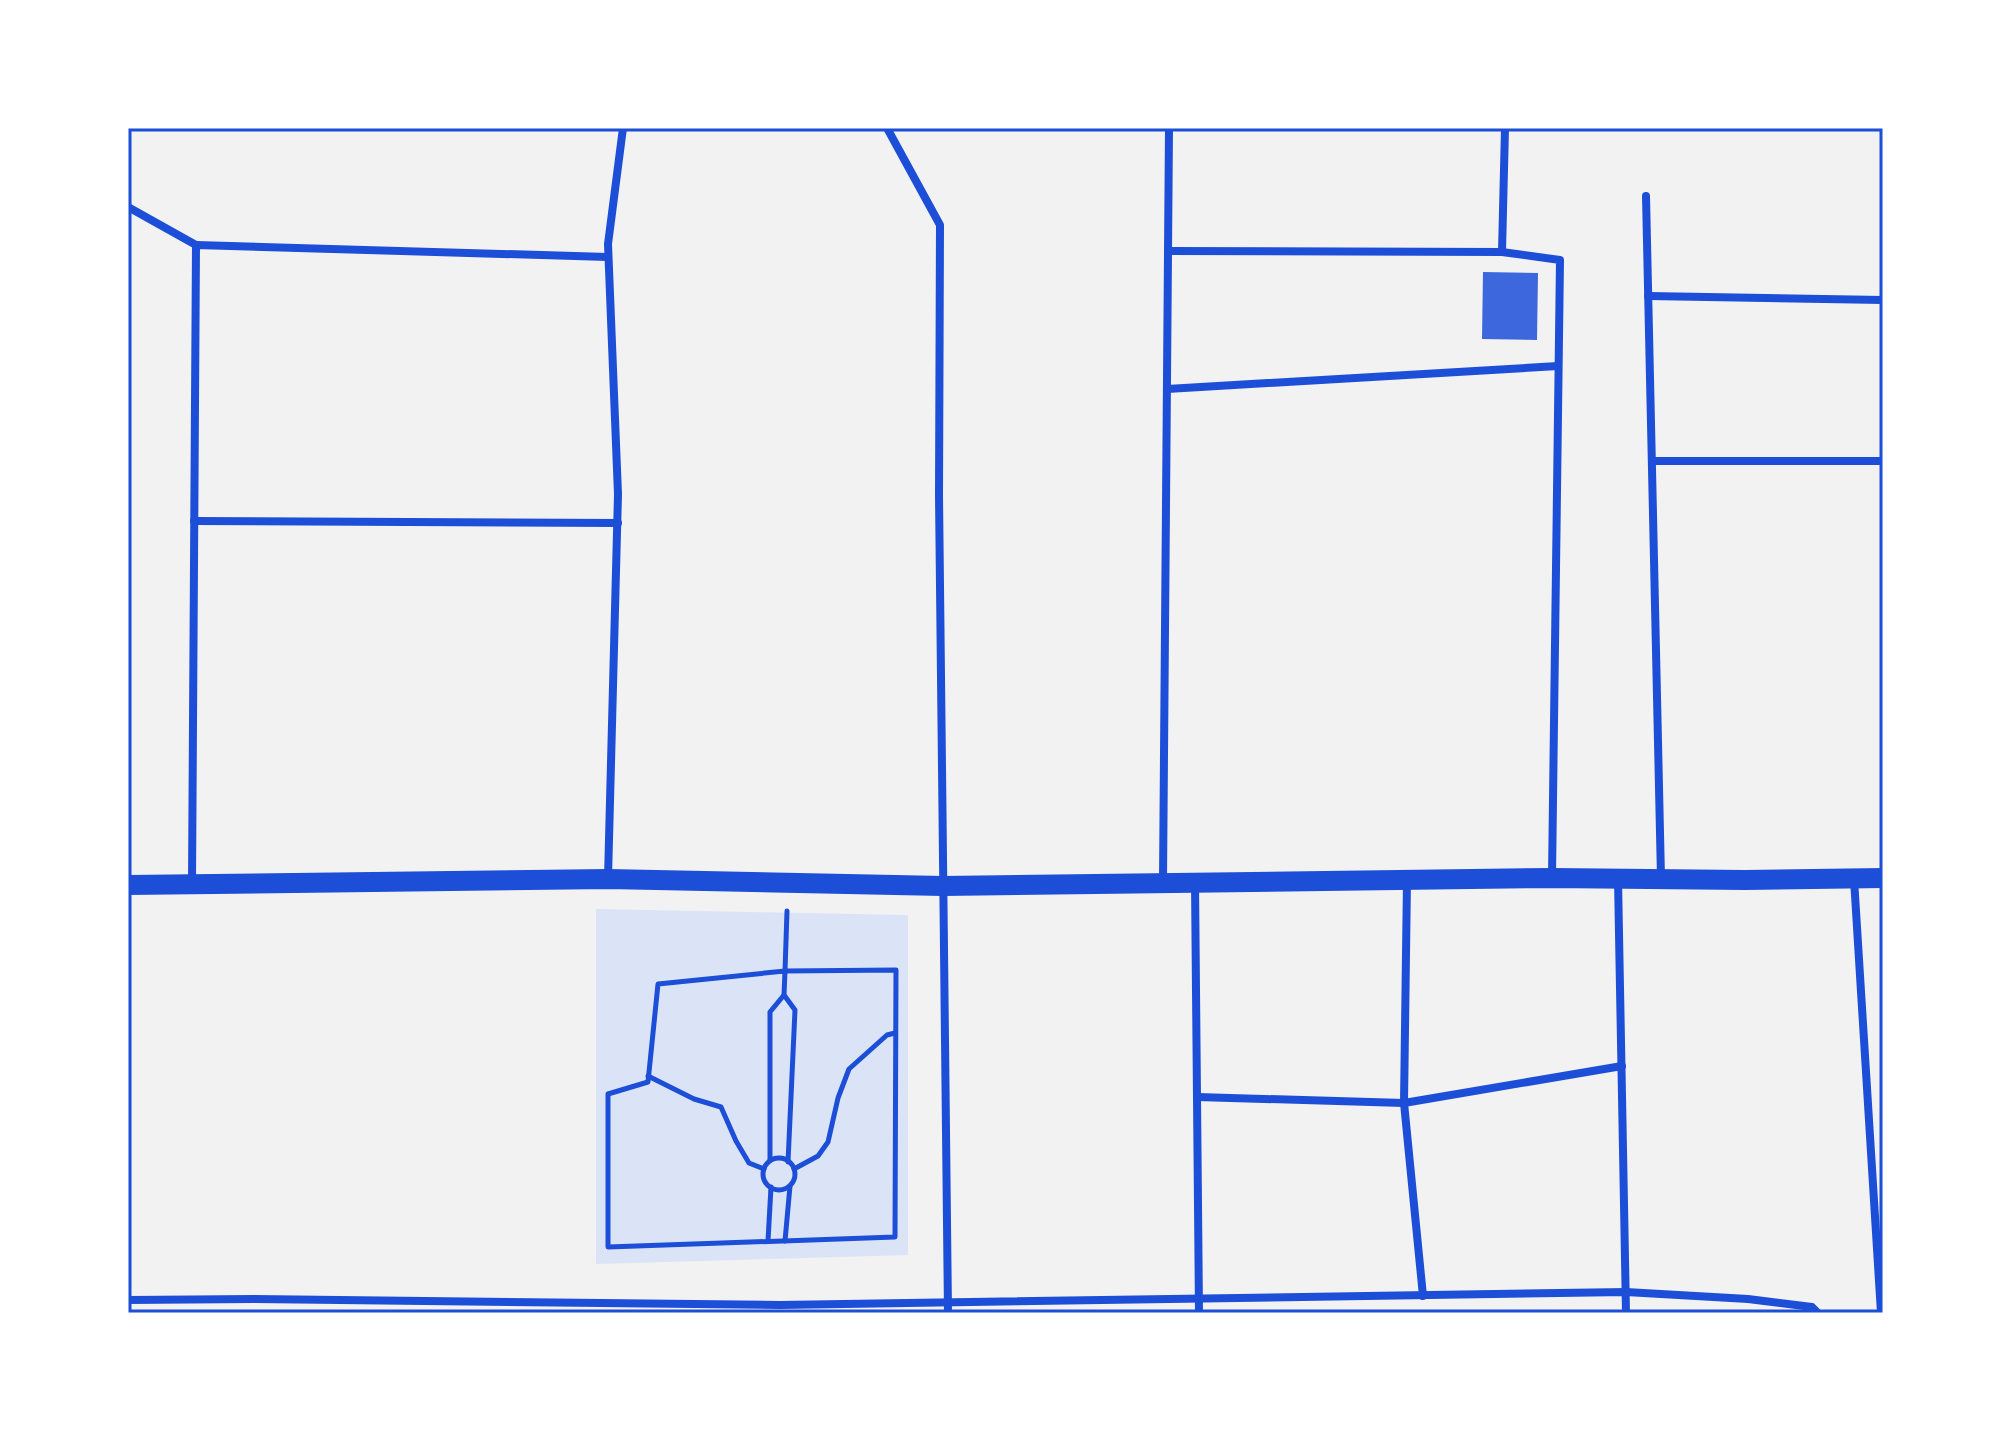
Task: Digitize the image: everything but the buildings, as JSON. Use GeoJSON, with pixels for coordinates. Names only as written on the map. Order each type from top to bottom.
{"type":"FeatureCollection","features":[{"type":"Feature","properties":{"kind":"main road"},"geometry":{"type":"LineString","coordinates":[[128,885],[608,879],[943,886],[1407,879],[1883,878]]}},
{"type":"Feature","properties":{"kind":"street"},"geometry":{"type":"LineString","coordinates":[[608,879],[618,523],[608,244],[623,128]]}},
{"type":"Feature","properties":{"kind":"street"},"geometry":{"type":"LineString","coordinates":[[887,128],[940,225],[939,495],[948,1313]]}},
{"type":"Feature","properties":{"kind":"street"},"geometry":{"type":"LineString","coordinates":[[1163,882],[1169,128]]}},
{"type":"Feature","properties":{"kind":"street"},"geometry":{"type":"LineString","coordinates":[[1502,252],[1505,128]]}},
{"type":"Feature","properties":{"kind":"street"},"geometry":{"type":"LineString","coordinates":[[1646,196],[1661,879]]}},
{"type":"Feature","properties":{"kind":"street"},"geometry":{"type":"LineString","coordinates":[[128,207],[196,245],[608,257]]}},
{"type":"Feature","properties":{"kind":"street"},"geometry":{"type":"LineString","coordinates":[[192,883],[196,245]]}},
{"type":"Feature","properties":{"kind":"street"},"geometry":{"type":"LineString","coordinates":[[1168,251],[1502,252],[1560,260],[1552,878]]}},
{"type":"Feature","properties":{"kind":"street"},"geometry":{"type":"LineString","coordinates":[[1648,296],[1883,300]]}},
{"type":"Feature","properties":{"kind":"street"},"geometry":{"type":"LineString","coordinates":[[1167,389],[1558,366]]}},
{"type":"Feature","properties":{"kind":"street"},"geometry":{"type":"LineString","coordinates":[[1652,461],[1883,461]]}},
{"type":"Feature","properties":{"kind":"street"},"geometry":{"type":"LineString","coordinates":[[194,521],[618,523]]}},
{"type":"Feature","properties":{"kind":"street"},"geometry":{"type":"LineString","coordinates":[[1854,878],[1881,1313]]}},
{"type":"Feature","properties":{"kind":"street"},"geometry":{"type":"LineString","coordinates":[[1407,879],[1404,1103],[1423,1296]]}},
{"type":"Feature","properties":{"kind":"street"},"geometry":{"type":"LineString","coordinates":[[1618,879],[1626,1313]]}},
{"type":"Feature","properties":{"kind":"street"},"geometry":{"type":"LineString","coordinates":[[1195,882],[1199,1313]]}},
{"type":"Feature","properties":{"kind":"street"},"geometry":{"type":"LineString","coordinates":[[1197,1097],[1404,1103],[1622,1066]]}},
{"type":"Feature","properties":{"kind":"street"},"geometry":{"type":"LineString","coordinates":[[128,1300],[780,1305],[1626,1292],[1748,1299],[1812,1307],[1818,1313]]}},
{"type":"Feature","properties":{"kind":"path"},"geometry":{"type":"LineString","coordinates":[[788,882],[784,995],[770,1012],[770,1160],[764,1169],[765,1180],[771,1187],[781,1189],[790,1185]]}},
{"type":"Feature","properties":{"kind":"path"},"geometry":{"type":"LineString","coordinates":[[896,970],[895,1237],[608,1247],[608,1094],[648,1082],[658,984],[785,971],[896,970]]}},
{"type":"Feature","properties":{"kind":"path"},"geometry":{"type":"LineString","coordinates":[[784,995],[795,1010],[788,1162]]}},
{"type":"Feature","properties":{"kind":"path"},"geometry":{"type":"LineString","coordinates":[[794,1169],[818,1156],[828,1142],[838,1098],[849,1069],[887,1035],[895,1033]]}},
{"type":"Feature","properties":{"kind":"path"},"geometry":{"type":"LineString","coordinates":[[648,1076],[694,1099],[721,1107],[749,1163],[764,1169]]}},
{"type":"Feature","properties":{"kind":"path"},"geometry":{"type":"LineString","coordinates":[[770,1160],[781,1158],[794,1169],[785,1241]]}},
{"type":"Feature","properties":{"kind":"path"},"geometry":{"type":"LineString","coordinates":[[768,1241],[771,1187]]}},
{"type":"Feature","properties":{"kind":"shaded area"},"geometry":{"type":"Polygon","coordinates":[[[596,909],[908,915],[908,1255],[596,1264],[596,909]]]}}]}
